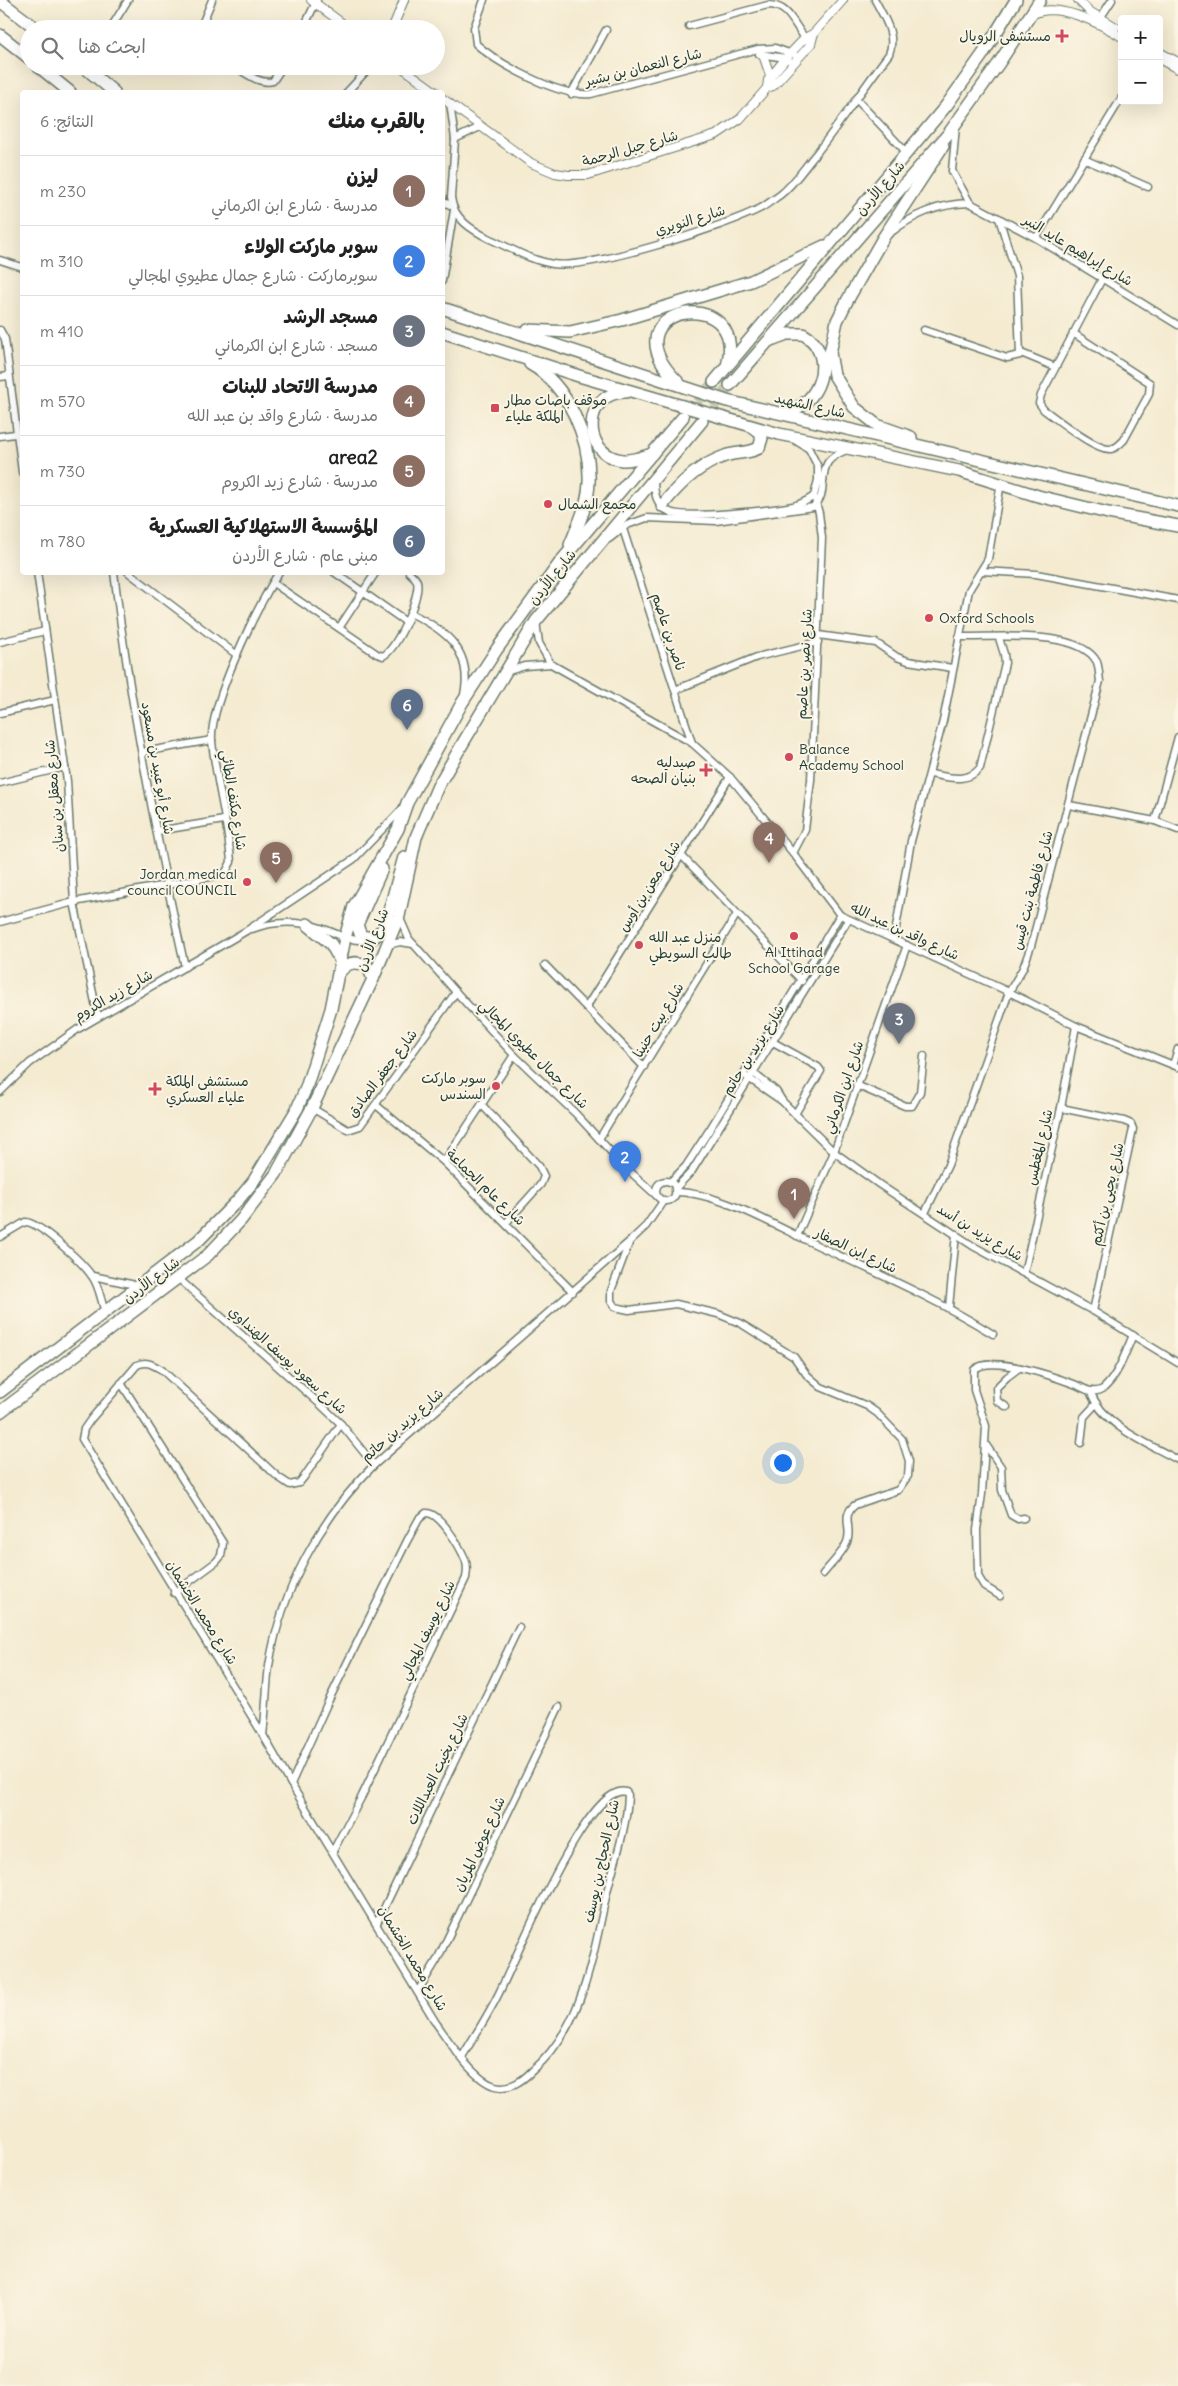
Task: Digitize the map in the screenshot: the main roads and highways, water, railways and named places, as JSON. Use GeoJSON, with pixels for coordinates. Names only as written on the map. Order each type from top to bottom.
{"type":"FeatureCollection","features":[{"type":"Feature","properties":{"kind":"highway","name":"شارع الأردن"},"geometry":{"type":"LineString","coordinates":[[714,382],[828,244],[908,154],[946,106],[983,54],[1016,0]]}},
{"type":"Feature","properties":{"kind":"highway","name":"شارع الأردن"},"geometry":{"type":"LineString","coordinates":[[730,385],[953,128],[1040,0]]}},
{"type":"Feature","properties":{"kind":"highway"},"geometry":{"type":"LineString","coordinates":[[0,1],[25,20]]}},
{"type":"Feature","properties":{"kind":"highway"},"geometry":{"type":"LineString","coordinates":[[0,35],[20,51]]}},
{"type":"Feature","properties":{"kind":"highway"},"geometry":{"type":"LineString","coordinates":[[49,75],[68,90]]}},
{"type":"Feature","properties":{"kind":"highway"},"geometry":{"type":"LineString","coordinates":[[94,75],[112,90]]}},
{"type":"Feature","properties":{"kind":"highway"},"geometry":{"type":"LineString","coordinates":[[953,128],[933,165],[883,238],[837,321],[830,353],[834,375],[846,398],[870,421],[955,454]]}},
{"type":"Feature","properties":{"kind":"highway"},"geometry":{"type":"LineString","coordinates":[[508,328],[564,333],[622,320],[751,281],[828,244]]}},
{"type":"Feature","properties":{"kind":"highway","name":"شارع الشهيد"},"geometry":{"type":"LineString","coordinates":[[445,309],[727,401],[1175,504]]}},
{"type":"Feature","properties":{"kind":"highway"},"geometry":{"type":"LineString","coordinates":[[682,386],[664,368],[656,347],[660,328],[668,319],[676,314],[696,312],[712,319],[721,326],[727,336],[730,347],[726,368]]}},
{"type":"Feature","properties":{"kind":"highway"},"geometry":{"type":"LineString","coordinates":[[445,333],[579,376],[779,434],[959,471],[1038,496],[1108,513],[1178,526]]}},
{"type":"Feature","properties":{"kind":"highway"},"geometry":{"type":"LineString","coordinates":[[767,342],[787,334],[803,334],[816,346],[822,360],[818,385],[806,402],[791,411],[770,411]]}},
{"type":"Feature","properties":{"kind":"highway"},"geometry":{"type":"LineString","coordinates":[[506,353],[536,368],[548,378],[570,403],[578,424],[584,446],[589,482],[580,521],[564,557]]}},
{"type":"Feature","properties":{"kind":"highway"},"geometry":{"type":"LineString","coordinates":[[650,396],[622,392],[607,396],[595,409],[591,426],[598,446],[613,458],[631,459],[652,454]]}},
{"type":"Feature","properties":{"kind":"highway","name":"شارع الأردن"},"geometry":{"type":"LineString","coordinates":[[0,1392],[199,1240],[239,1199],[272,1153],[297,1109],[322,1043],[354,906],[398,829],[408,802],[462,703],[497,649],[564,557],[683,416]]}},
{"type":"Feature","properties":{"kind":"highway","name":"شارع الأردن"},"geometry":{"type":"LineString","coordinates":[[0,1412],[208,1255],[242,1220],[276,1174],[312,1108],[388,945],[399,916],[416,837],[438,786],[503,673],[536,621],[702,421]]}},
{"type":"Feature","properties":{"kind":"highway"},"geometry":{"type":"LineString","coordinates":[[661,512],[686,480],[702,466],[727,455],[758,448],[762,438],[759,432],[746,424]]}},
{"type":"Feature","properties":{"kind":"highway"},"geometry":{"type":"LineString","coordinates":[[398,829],[394,843],[357,925],[361,936],[373,938],[383,929],[403,859],[416,837]]}},
{"type":"Feature","properties":{"kind":"highway"},"geometry":{"type":"LineString","coordinates":[[307,924],[331,944],[340,968],[356,962],[368,967],[373,979]]}},
{"type":"Feature","properties":{"kind":"tunnel"},"geometry":{"type":"LineString","coordinates":[[685,414],[714,382]]}},
{"type":"Feature","properties":{"kind":"tunnel"},"geometry":{"type":"LineString","coordinates":[[703,420],[730,385]]}},
{"type":"Feature","properties":{"kind":"place","name":"مستشفى الرويال"},"geometry":{"type":"Point","coordinates":[1062,36]}},
{"type":"Feature","properties":{"kind":"place","name":"موقف باصات مطار الملكة علياء"},"geometry":{"type":"Point","coordinates":[495,408]}},
{"type":"Feature","properties":{"kind":"place","name":"مجمع الشمال"},"geometry":{"type":"Point","coordinates":[548,504]}},
{"type":"Feature","properties":{"kind":"place","name":"Oxford Schools"},"geometry":{"type":"Point","coordinates":[929,618]}},
{"type":"Feature","properties":{"kind":"place","name":"المؤسسة الاستهلاكية العسكرية"},"geometry":{"type":"Point","coordinates":[407,730]}},
{"type":"Feature","properties":{"kind":"place","name":"Balance Academy School"},"geometry":{"type":"Point","coordinates":[789,757]}},
{"type":"Feature","properties":{"kind":"place","name":"صيدليه بنيان الصحه"},"geometry":{"type":"Point","coordinates":[706,770]}},
{"type":"Feature","properties":{"kind":"place","name":"مدرسة الاتحاد للبنات"},"geometry":{"type":"Point","coordinates":[769,863]}},
{"type":"Feature","properties":{"kind":"place","name":"Jordan medical council COUNCIL"},"geometry":{"type":"Point","coordinates":[247,882]}},
{"type":"Feature","properties":{"kind":"place","name":"area2"},"geometry":{"type":"Point","coordinates":[276,883]}},
{"type":"Feature","properties":{"kind":"place","name":"Al Ittihad School Garage"},"geometry":{"type":"Point","coordinates":[794,936]}},
{"type":"Feature","properties":{"kind":"place","name":"منزل عبد الله طالب السويطي"},"geometry":{"type":"Point","coordinates":[639,945]}},
{"type":"Feature","properties":{"kind":"place","name":"مسجد الرشد"},"geometry":{"type":"Point","coordinates":[899,1044]}},
{"type":"Feature","properties":{"kind":"place","name":"سوبر ماركت السندس"},"geometry":{"type":"Point","coordinates":[496,1086]}},
{"type":"Feature","properties":{"kind":"place","name":"مستشفى الملكة علياء العسكري"},"geometry":{"type":"Point","coordinates":[155,1089]}},
{"type":"Feature","properties":{"kind":"place","name":"سوبر ماركت الولاء"},"geometry":{"type":"Point","coordinates":[625,1182]}},
{"type":"Feature","properties":{"kind":"place","name":"ليزن"},"geometry":{"type":"Point","coordinates":[794,1219]}}]}
